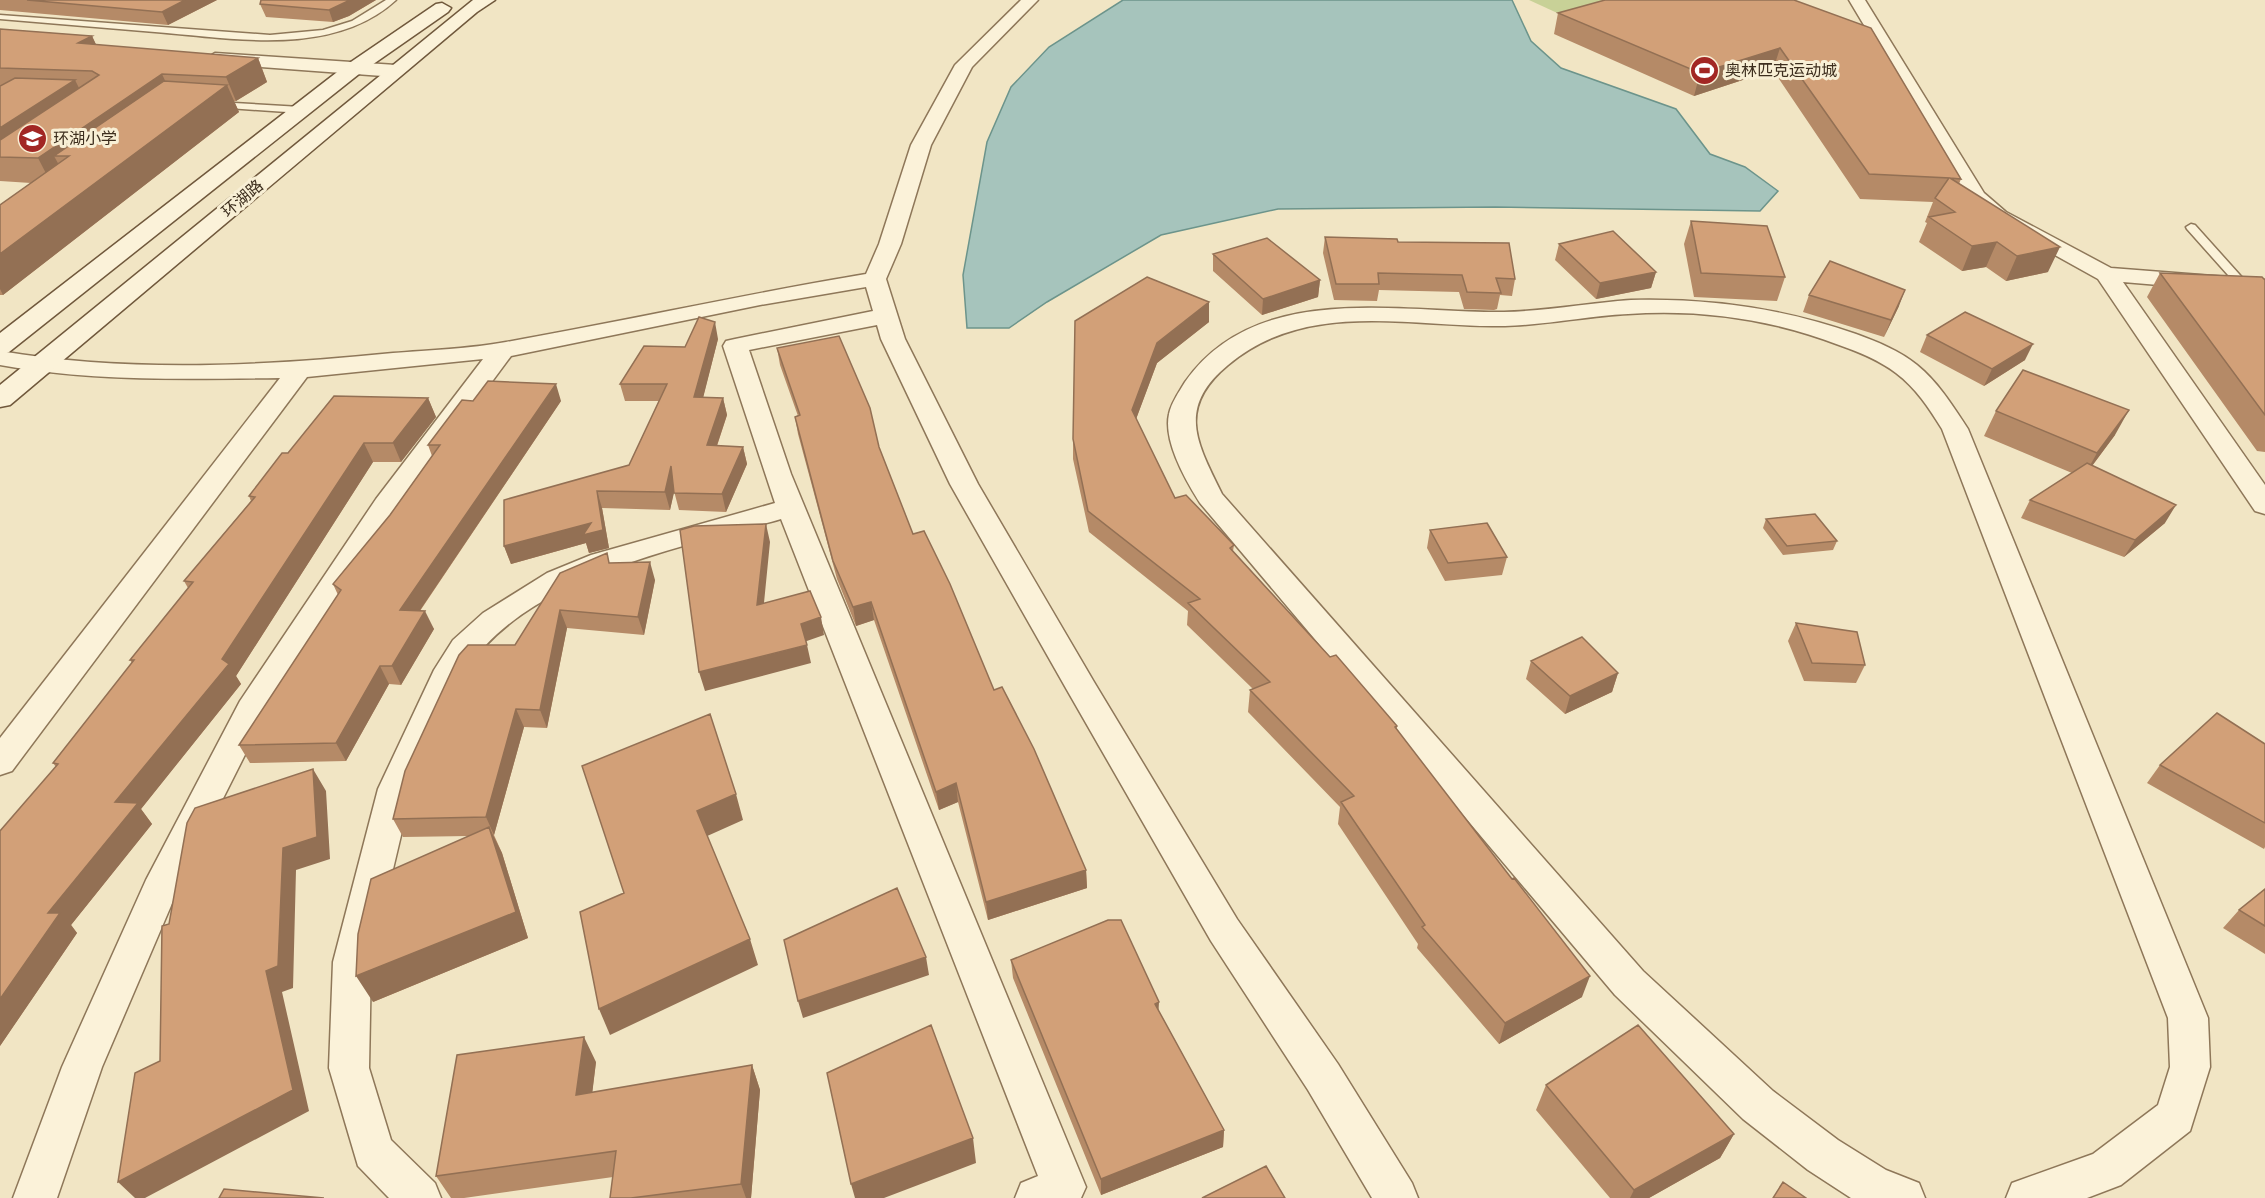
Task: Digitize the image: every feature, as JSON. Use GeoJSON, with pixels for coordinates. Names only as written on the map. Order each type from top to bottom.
{"type":"FeatureCollection","features":[{"type":"Feature","properties":{"kind":"main road","name":"环湖路"},"geometry":{"type":"LineString","coordinates":[[0,346],[352,70],[454,0]]}},
{"type":"Feature","properties":{"kind":"main road","name":"环湖路"},"geometry":{"type":"LineString","coordinates":[[0,399],[471,8],[486,0]]}},
{"type":"Feature","properties":{"kind":"main road"},"geometry":{"type":"LineString","coordinates":[[199,58],[352,70],[396,71]]}},
{"type":"Feature","properties":{"kind":"street"},"geometry":{"type":"LineString","coordinates":[[1030,0],[964,65],[921,145],[890,244],[875,279],[885,316],[893,339],[964,483],[1071,670],[1224,930],[1323,1077],[1396,1198]]}},
{"type":"Feature","properties":{"kind":"street"},"geometry":{"type":"LineString","coordinates":[[1857,0],[1977,197],[2007,221],[2106,274],[2254,286]]}},
{"type":"Feature","properties":{"kind":"street"},"geometry":{"type":"LineString","coordinates":[[1851,27],[1883,41]]}},
{"type":"Feature","properties":{"kind":"street"},"geometry":{"type":"LineString","coordinates":[[2106,274],[2265,505]]}},
{"type":"Feature","properties":{"kind":"street"},"geometry":{"type":"LineString","coordinates":[[0,358],[40,365],[126,372],[299,370],[503,351],[760,298],[875,279]]}},
{"type":"Feature","properties":{"kind":"street"},"geometry":{"type":"LineString","coordinates":[[1903,1198],[1873,1186],[1823,1155],[1758,1105],[1629,983],[1210,497],[1187,447],[1181,417],[1198,380],[1222,355],[1261,334],[1293,322],[1334,316],[1512,319],[1599,309],[1673,305],[1707,306],[1776,316],[1827,331],[1876,351],[1908,369],[1932,393],[1955,429],[2188,1018],[2190,1067],[2175,1117],[2106,1170],[2028,1198]]}},
{"type":"Feature","properties":{"kind":"street"},"geometry":{"type":"LineString","coordinates":[[885,316],[735,346],[791,507],[1064,1187],[1036,1198]]}},
{"type":"Feature","properties":{"kind":"street"},"geometry":{"type":"LineString","coordinates":[[35,1198],[82,1067],[164,880],[256,701],[386,505],[503,351]]}},
{"type":"Feature","properties":{"kind":"street"},"geometry":{"type":"LineString","coordinates":[[0,762],[299,370]]}},
{"type":"Feature","properties":{"kind":"street"},"geometry":{"type":"LineString","coordinates":[[419,1198],[373,1152],[349,1068],[352,962],[395,789],[450,670],[464,648],[494,620],[557,580],[602,562],[791,507]]}},
{"type":"Feature","properties":{"kind":"lane"},"geometry":{"type":"LineString","coordinates":[[0,17],[270,38],[324,32],[355,23],[392,0]]}},
{"type":"Feature","properties":{"kind":"lane"},"geometry":{"type":"LineString","coordinates":[[209,105],[301,110]]}},
{"type":"Feature","properties":{"kind":"lane"},"geometry":{"type":"LineString","coordinates":[[2192,227],[2254,286],[2265,310]]}},
{"type":"Feature","properties":{"kind":"green space"},"geometry":{"type":"Polygon","coordinates":[[[1529,0],[1631,0],[1566,17],[1529,0]]]}},
{"type":"Feature","properties":{"kind":"water"},"geometry":{"type":"Polygon","coordinates":[[[1123,0],[1512,0],[1531,41],[1561,68],[1676,109],[1710,154],[1745,167],[1778,191],[1760,211],[1495,207],[1278,209],[1161,235],[1047,302],[1009,328],[967,328],[963,275],[987,142],[1011,87],[1049,47],[1123,0]]]}},
{"type":"Feature","properties":{"kind":"building"},"geometry":{"type":"Polygon","coordinates":[[[27,0],[185,0],[162,12],[27,0]]]}},
{"type":"Feature","properties":{"kind":"building"},"geometry":{"type":"Polygon","coordinates":[[[261,0],[350,0],[329,10],[260,4],[261,0]]]}},
{"type":"Feature","properties":{"kind":"building"},"geometry":{"type":"Polygon","coordinates":[[[1605,0],[1794,0],[1871,28],[1961,179],[1950,178],[2060,247],[2017,256],[1997,242],[1972,246],[1929,217],[1955,212],[1935,198],[1949,178],[1869,174],[1780,48],[1700,73],[1558,13],[1605,0]]]}},
{"type":"Feature","properties":{"kind":"building"},"geometry":{"type":"Polygon","coordinates":[[[0,29],[92,36],[78,43],[258,58],[226,77],[162,74],[38,158],[0,157],[0,140],[99,75],[92,71],[0,68],[0,29]]]}},
{"type":"Feature","properties":{"kind":"building"},"geometry":{"type":"Polygon","coordinates":[[[15,78],[75,80],[0,128],[0,86],[15,78]]]}},
{"type":"Feature","properties":{"kind":"building"},"geometry":{"type":"Polygon","coordinates":[[[164,81],[227,85],[0,254],[0,205],[69,156],[54,156],[164,81]]]}},
{"type":"Feature","properties":{"kind":"building"},"geometry":{"type":"Polygon","coordinates":[[[1691,221],[1767,226],[1785,277],[1701,273],[1691,221]]]}},
{"type":"Feature","properties":{"kind":"building"},"geometry":{"type":"Polygon","coordinates":[[[1613,231],[1656,272],[1600,283],[1559,244],[1613,231]]]}},
{"type":"Feature","properties":{"kind":"building"},"geometry":{"type":"Polygon","coordinates":[[[1325,237],[1397,239],[1398,242],[1509,243],[1515,279],[1496,278],[1501,293],[1467,292],[1462,275],[1378,273],[1379,284],[1336,284],[1325,237]]]}},
{"type":"Feature","properties":{"kind":"building"},"geometry":{"type":"Polygon","coordinates":[[[1267,238],[1320,280],[1263,299],[1213,254],[1267,238]]]}},
{"type":"Feature","properties":{"kind":"building"},"geometry":{"type":"Polygon","coordinates":[[[1830,261],[1905,290],[1891,320],[1809,295],[1830,261]]]}},
{"type":"Feature","properties":{"kind":"building"},"geometry":{"type":"Polygon","coordinates":[[[2160,273],[2262,277],[2265,280],[2265,415],[2160,273]]]}},
{"type":"Feature","properties":{"kind":"building"},"geometry":{"type":"Polygon","coordinates":[[[1147,277],[1209,302],[1157,343],[1132,410],[1175,498],[1186,495],[1234,545],[1230,548],[1330,657],[1336,655],[1397,726],[1395,727],[1512,879],[1514,878],[1590,976],[1505,1023],[1422,927],[1425,925],[1341,802],[1354,796],[1250,690],[1270,682],[1188,603],[1200,599],[1088,511],[1073,439],[1075,321],[1147,277]]]}},
{"type":"Feature","properties":{"kind":"building"},"geometry":{"type":"Polygon","coordinates":[[[1965,312],[2033,344],[1992,369],[1927,335],[1965,312]]]}},
{"type":"Feature","properties":{"kind":"building"},"geometry":{"type":"Polygon","coordinates":[[[699,317],[715,322],[694,397],[723,398],[707,445],[743,447],[722,494],[674,493],[671,466],[665,492],[597,491],[603,530],[583,535],[591,523],[504,546],[504,500],[629,465],[667,384],[620,384],[644,346],[685,347],[699,317]]]}},
{"type":"Feature","properties":{"kind":"building"},"geometry":{"type":"Polygon","coordinates":[[[839,336],[870,408],[879,447],[913,534],[924,531],[950,584],[994,690],[1002,687],[1034,749],[1086,870],[986,902],[956,783],[936,792],[871,602],[853,607],[833,561],[795,417],[800,415],[777,348],[839,336]]]}},
{"type":"Feature","properties":{"kind":"building"},"geometry":{"type":"Polygon","coordinates":[[[2023,370],[2129,410],[2097,453],[1996,411],[2023,370]]]}},
{"type":"Feature","properties":{"kind":"building"},"geometry":{"type":"Polygon","coordinates":[[[488,381],[556,384],[400,610],[425,611],[392,666],[380,666],[336,743],[239,745],[341,590],[333,584],[390,515],[440,445],[428,445],[462,400],[473,401],[488,381]]]}},
{"type":"Feature","properties":{"kind":"building"},"geometry":{"type":"Polygon","coordinates":[[[334,396],[428,398],[393,443],[364,443],[222,659],[229,664],[115,802],[138,803],[48,913],[60,913],[0,999],[0,831],[58,764],[53,763],[134,660],[130,660],[193,582],[184,581],[255,497],[249,496],[282,453],[288,453],[334,396]]]}},
{"type":"Feature","properties":{"kind":"building"},"geometry":{"type":"Polygon","coordinates":[[[2087,463],[2176,505],[2135,540],[2030,500],[2087,463]]]}},
{"type":"Feature","properties":{"kind":"building"},"geometry":{"type":"Polygon","coordinates":[[[1815,514],[1837,541],[1787,546],[1766,519],[1815,514]]]}},
{"type":"Feature","properties":{"kind":"building"},"geometry":{"type":"Polygon","coordinates":[[[1487,523],[1507,557],[1448,563],[1430,530],[1487,523]]]}},
{"type":"Feature","properties":{"kind":"building"},"geometry":{"type":"Polygon","coordinates":[[[766,524],[757,605],[810,591],[821,617],[801,624],[807,645],[699,672],[680,530],[694,526],[766,524]]]}},
{"type":"Feature","properties":{"kind":"building"},"geometry":{"type":"Polygon","coordinates":[[[607,553],[609,563],[650,562],[638,617],[560,610],[540,710],[516,709],[486,817],[393,819],[405,771],[459,655],[468,645],[515,645],[560,573],[607,553]]]}},
{"type":"Feature","properties":{"kind":"building"},"geometry":{"type":"Polygon","coordinates":[[[1796,623],[1857,632],[1865,665],[1812,663],[1796,623]]]}},
{"type":"Feature","properties":{"kind":"building"},"geometry":{"type":"Polygon","coordinates":[[[1582,637],[1618,673],[1570,696],[1531,661],[1582,637]]]}},
{"type":"Feature","properties":{"kind":"building"},"geometry":{"type":"Polygon","coordinates":[[[2217,713],[2265,744],[2265,823],[2160,765],[2217,713]]]}},
{"type":"Feature","properties":{"kind":"building"},"geometry":{"type":"Polygon","coordinates":[[[710,714],[736,794],[697,811],[750,939],[599,1009],[580,912],[624,893],[582,766],[710,714]]]}},
{"type":"Feature","properties":{"kind":"building"},"geometry":{"type":"Polygon","coordinates":[[[313,769],[317,837],[283,848],[278,966],[266,971],[293,1090],[118,1182],[135,1073],[160,1061],[162,926],[169,924],[187,823],[195,808],[313,769]]]}},
{"type":"Feature","properties":{"kind":"building"},"geometry":{"type":"Polygon","coordinates":[[[489,827],[516,912],[356,976],[358,934],[371,879],[489,827]]]}},
{"type":"Feature","properties":{"kind":"building"},"geometry":{"type":"Polygon","coordinates":[[[897,888],[926,957],[798,1001],[784,940],[897,888]]]}},
{"type":"Feature","properties":{"kind":"building"},"geometry":{"type":"Polygon","coordinates":[[[2265,889],[2265,926],[2239,910],[2265,889]]]}},
{"type":"Feature","properties":{"kind":"building"},"geometry":{"type":"Polygon","coordinates":[[[1108,920],[1121,920],[1159,1002],[1155,1004],[1224,1130],[1101,1179],[1011,960],[1108,920]]]}},
{"type":"Feature","properties":{"kind":"building"},"geometry":{"type":"Polygon","coordinates":[[[931,1025],[973,1138],[851,1184],[827,1073],[931,1025]]]}},
{"type":"Feature","properties":{"kind":"building"},"geometry":{"type":"Polygon","coordinates":[[[1638,1025],[1734,1134],[1634,1190],[1546,1085],[1638,1025]]]}},
{"type":"Feature","properties":{"kind":"building"},"geometry":{"type":"Polygon","coordinates":[[[584,1037],[576,1095],[752,1065],[741,1184],[631,1198],[610,1198],[616,1151],[436,1176],[457,1055],[584,1037]]]}},
{"type":"Feature","properties":{"kind":"building"},"geometry":{"type":"Polygon","coordinates":[[[1266,1166],[1285,1198],[1202,1198],[1266,1166]]]}},
{"type":"Feature","properties":{"kind":"building"},"geometry":{"type":"Polygon","coordinates":[[[1783,1182],[1806,1198],[1773,1198],[1783,1182]]]}},
{"type":"Feature","properties":{"kind":"building"},"geometry":{"type":"Polygon","coordinates":[[[224,1189],[324,1198],[219,1198],[224,1189]]]}},
{"type":"Feature","properties":{"kind":"place","name":"奥林匹克运动城"},"geometry":{"type":"Point","coordinates":[1704,70]}},
{"type":"Feature","properties":{"kind":"place","name":"环湖小学"},"geometry":{"type":"Point","coordinates":[32,138]}}]}
